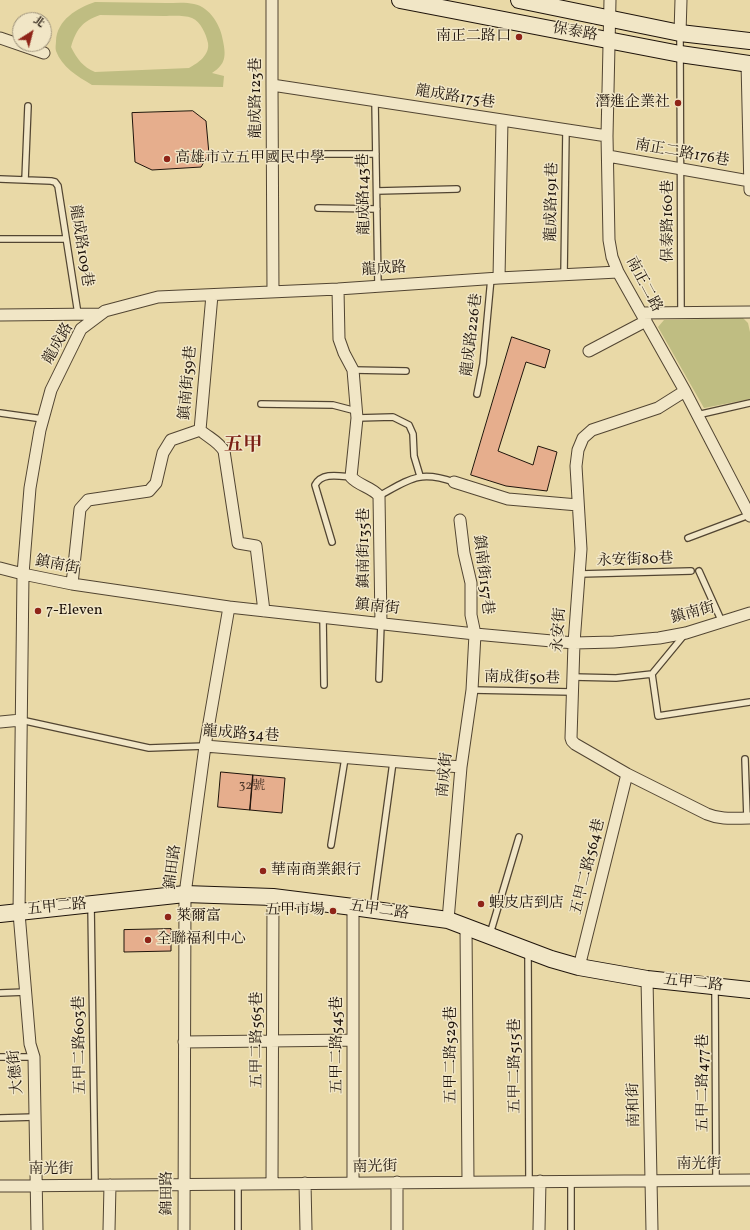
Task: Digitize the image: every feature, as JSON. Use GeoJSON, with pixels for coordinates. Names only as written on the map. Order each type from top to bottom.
{"type":"FeatureCollection","features":[{"type":"Feature","properties":{"kind":"main road","name":"保泰路"},"geometry":{"type":"LineString","coordinates":[[400,0],[516,23],[609,39],[680,54],[749,63]]}},
{"type":"Feature","properties":{"kind":"main road","name":"保泰路"},"geometry":{"type":"LineString","coordinates":[[519,0],[680,33],[750,41]]}},
{"type":"Feature","properties":{"kind":"main road","name":"五甲二路"},"geometry":{"type":"LineString","coordinates":[[0,914],[185,894],[273,897],[448,920],[528,951],[579,967],[647,979],[750,990]]}},
{"type":"Feature","properties":{"kind":"street","name":"龍成路123巷"},"geometry":{"type":"LineString","coordinates":[[272,0],[273,292]]}},
{"type":"Feature","properties":{"kind":"street","name":"南正二路"},"geometry":{"type":"LineString","coordinates":[[610,0],[607,136],[609,240],[612,257],[618,272],[644,317],[749,513]]}},
{"type":"Feature","properties":{"kind":"street"},"geometry":{"type":"LineString","coordinates":[[680,33],[681,0]]}},
{"type":"Feature","properties":{"kind":"street"},"geometry":{"type":"LineString","coordinates":[[0,38],[44,53]]}},
{"type":"Feature","properties":{"kind":"street"},"geometry":{"type":"LineString","coordinates":[[749,63],[750,190]]}},
{"type":"Feature","properties":{"kind":"street","name":"龍成路175巷"},"geometry":{"type":"LineString","coordinates":[[272,85],[502,120],[495,278]]}},
{"type":"Feature","properties":{"kind":"street"},"geometry":{"type":"LineString","coordinates":[[502,120],[607,136]]}},
{"type":"Feature","properties":{"kind":"street","name":"南正二路176巷"},"geometry":{"type":"LineString","coordinates":[[608,156],[750,181]]}},
{"type":"Feature","properties":{"kind":"street","name":"龍成路"},"geometry":{"type":"LineString","coordinates":[[20,913],[23,574],[30,488],[50,390],[81,329],[105,311],[158,297],[338,289],[495,278],[618,272]]}},
{"type":"Feature","properties":{"kind":"street"},"geometry":{"type":"LineString","coordinates":[[338,289],[339,338],[344,353],[353,370],[356,415],[351,477]]}},
{"type":"Feature","properties":{"kind":"street","name":"鎮南街59巷"},"geometry":{"type":"LineString","coordinates":[[72,584],[80,509],[88,500],[149,491],[156,483],[163,453],[171,440],[200,430],[212,295]]}},
{"type":"Feature","properties":{"kind":"street"},"geometry":{"type":"LineString","coordinates":[[589,350],[644,317],[681,313],[750,312]]}},
{"type":"Feature","properties":{"kind":"street"},"geometry":{"type":"LineString","coordinates":[[0,315],[100,314]]}},
{"type":"Feature","properties":{"kind":"street","name":"永安街"},"geometry":{"type":"LineString","coordinates":[[684,391],[658,408],[592,430],[583,438],[578,450],[576,466],[581,549],[574,643],[572,742],[627,774],[715,818],[748,818]]}},
{"type":"Feature","properties":{"kind":"street"},"geometry":{"type":"LineString","coordinates":[[200,430],[219,443],[224,451],[238,543],[256,546],[264,611]]}},
{"type":"Feature","properties":{"kind":"street","name":"鎮南街135巷"},"geometry":{"type":"LineString","coordinates":[[351,477],[375,491],[379,496],[381,624]]}},
{"type":"Feature","properties":{"kind":"street"},"geometry":{"type":"LineString","coordinates":[[454,482],[508,499],[578,505]]}},
{"type":"Feature","properties":{"kind":"street","name":"鎮南街157巷"},"geometry":{"type":"LineString","coordinates":[[460,520],[464,553],[471,583],[471,615],[475,634]]}},
{"type":"Feature","properties":{"kind":"street","name":"鎮南街"},"geometry":{"type":"LineString","coordinates":[[0,568],[72,584],[229,607],[475,634],[574,643],[644,640],[686,633],[750,613]]}},
{"type":"Feature","properties":{"kind":"street","name":"錦田路"},"geometry":{"type":"LineString","coordinates":[[184,1230],[185,894],[205,746],[229,607]]}},
{"type":"Feature","properties":{"kind":"street","name":"南成街"},"geometry":{"type":"LineString","coordinates":[[448,920],[461,767],[472,690],[475,634]]}},
{"type":"Feature","properties":{"kind":"street"},"geometry":{"type":"LineString","coordinates":[[0,722],[21,720]]}},
{"type":"Feature","properties":{"kind":"street","name":"龍成路34巷"},"geometry":{"type":"LineString","coordinates":[[205,746],[461,767]]}},
{"type":"Feature","properties":{"kind":"street","name":"五甲二路564巷"},"geometry":{"type":"LineString","coordinates":[[579,967],[627,774]]}},
{"type":"Feature","properties":{"kind":"street","name":"五甲二路565巷"},"geometry":{"type":"LineString","coordinates":[[272,1183],[273,897]]}},
{"type":"Feature","properties":{"kind":"street","name":"五甲二路545巷"},"geometry":{"type":"LineString","coordinates":[[353,907],[353,1183]]}},
{"type":"Feature","properties":{"kind":"street","name":"大德街"},"geometry":{"type":"LineString","coordinates":[[20,913],[30,1044],[34,1057],[37,1230]]}},
{"type":"Feature","properties":{"kind":"street","name":"五甲二路529巷"},"geometry":{"type":"LineString","coordinates":[[466,927],[468,1182]]}},
{"type":"Feature","properties":{"kind":"street","name":"南和街"},"geometry":{"type":"LineString","coordinates":[[647,979],[652,1230]]}},
{"type":"Feature","properties":{"kind":"street"},"geometry":{"type":"LineString","coordinates":[[184,1042],[353,1040]]}},
{"type":"Feature","properties":{"kind":"street","name":"南光街"},"geometry":{"type":"LineString","coordinates":[[0,1186],[750,1180]]}},
{"type":"Feature","properties":{"kind":"street"},"geometry":{"type":"LineString","coordinates":[[534,1181],[539,1230]]}},
{"type":"Feature","properties":{"kind":"street"},"geometry":{"type":"LineString","coordinates":[[397,1182],[397,1230]]}},
{"type":"Feature","properties":{"kind":"street"},"geometry":{"type":"LineString","coordinates":[[305,1183],[306,1230]]}},
{"type":"Feature","properties":{"kind":"street"},"geometry":{"type":"LineString","coordinates":[[109,1230],[110,1185]]}},
{"type":"Feature","properties":{"kind":"lane","name":"保泰路160巷"},"geometry":{"type":"LineString","coordinates":[[680,33],[681,313]]}},
{"type":"Feature","properties":{"kind":"lane","name":"龍成路143巷"},"geometry":{"type":"LineString","coordinates":[[375,101],[378,286]]}},
{"type":"Feature","properties":{"kind":"lane"},"geometry":{"type":"LineString","coordinates":[[0,179],[25,180],[28,106]]}},
{"type":"Feature","properties":{"kind":"lane","name":"龍成路191巷"},"geometry":{"type":"LineString","coordinates":[[564,275],[566,130]]}},
{"type":"Feature","properties":{"kind":"lane"},"geometry":{"type":"LineString","coordinates":[[319,154],[376,154]]}},
{"type":"Feature","properties":{"kind":"lane","name":"龍成路109巷"},"geometry":{"type":"LineString","coordinates":[[25,180],[55,182],[58,186],[78,314]]}},
{"type":"Feature","properties":{"kind":"lane"},"geometry":{"type":"LineString","coordinates":[[377,191],[457,189]]}},
{"type":"Feature","properties":{"kind":"lane"},"geometry":{"type":"LineString","coordinates":[[318,208],[377,209]]}},
{"type":"Feature","properties":{"kind":"lane"},"geometry":{"type":"LineString","coordinates":[[0,239],[66,239]]}},
{"type":"Feature","properties":{"kind":"lane","name":"龍成路226巷"},"geometry":{"type":"LineString","coordinates":[[477,394],[483,364],[495,278]]}},
{"type":"Feature","properties":{"kind":"lane"},"geometry":{"type":"LineString","coordinates":[[353,370],[406,372]]}},
{"type":"Feature","properties":{"kind":"lane"},"geometry":{"type":"LineString","coordinates":[[697,416],[750,403]]}},
{"type":"Feature","properties":{"kind":"lane"},"geometry":{"type":"LineString","coordinates":[[261,404],[333,405],[356,415],[393,417],[409,425],[413,434],[414,456],[420,476]]}},
{"type":"Feature","properties":{"kind":"lane"},"geometry":{"type":"LineString","coordinates":[[0,413],[43,419]]}},
{"type":"Feature","properties":{"kind":"lane","name":"鎮南街135巷"},"geometry":{"type":"LineString","coordinates":[[379,496],[408,479],[420,476],[439,477],[454,482]]}},
{"type":"Feature","properties":{"kind":"lane"},"geometry":{"type":"LineString","coordinates":[[332,542],[315,485],[317,481],[324,477],[351,477]]}},
{"type":"Feature","properties":{"kind":"lane"},"geometry":{"type":"LineString","coordinates":[[688,538],[749,513]]}},
{"type":"Feature","properties":{"kind":"lane","name":"永安街80巷"},"geometry":{"type":"LineString","coordinates":[[580,574],[691,571]]}},
{"type":"Feature","properties":{"kind":"lane"},"geometry":{"type":"LineString","coordinates":[[699,571],[722,622]]}},
{"type":"Feature","properties":{"kind":"lane"},"geometry":{"type":"LineString","coordinates":[[323,617],[324,685]]}},
{"type":"Feature","properties":{"kind":"lane"},"geometry":{"type":"LineString","coordinates":[[379,679],[381,624]]}},
{"type":"Feature","properties":{"kind":"lane"},"geometry":{"type":"LineString","coordinates":[[573,677],[616,678],[652,674],[686,633]]}},
{"type":"Feature","properties":{"kind":"lane"},"geometry":{"type":"LineString","coordinates":[[652,674],[658,716],[750,702]]}},
{"type":"Feature","properties":{"kind":"lane","name":"南成街50巷"},"geometry":{"type":"LineString","coordinates":[[472,690],[572,692]]}},
{"type":"Feature","properties":{"kind":"lane","name":"龍成路34巷"},"geometry":{"type":"LineString","coordinates":[[21,720],[149,748],[205,746]]}},
{"type":"Feature","properties":{"kind":"lane"},"geometry":{"type":"LineString","coordinates":[[331,845],[345,758]]}},
{"type":"Feature","properties":{"kind":"lane"},"geometry":{"type":"LineString","coordinates":[[745,760],[748,818]]}},
{"type":"Feature","properties":{"kind":"lane"},"geometry":{"type":"LineString","coordinates":[[373,910],[394,762]]}},
{"type":"Feature","properties":{"kind":"lane"},"geometry":{"type":"LineString","coordinates":[[490,936],[519,837]]}},
{"type":"Feature","properties":{"kind":"lane","name":"五甲二路603巷"},"geometry":{"type":"LineString","coordinates":[[91,905],[95,1185]]}},
{"type":"Feature","properties":{"kind":"lane","name":"五甲二路515巷"},"geometry":{"type":"LineString","coordinates":[[528,951],[534,1181]]}},
{"type":"Feature","properties":{"kind":"lane","name":"五甲二路477巷"},"geometry":{"type":"LineString","coordinates":[[715,987],[716,1180]]}},
{"type":"Feature","properties":{"kind":"lane"},"geometry":{"type":"LineString","coordinates":[[0,993],[26,992]]}},
{"type":"Feature","properties":{"kind":"lane"},"geometry":{"type":"LineString","coordinates":[[0,1057],[34,1057]]}},
{"type":"Feature","properties":{"kind":"lane"},"geometry":{"type":"LineString","coordinates":[[0,1118],[36,1117]]}},
{"type":"Feature","properties":{"kind":"lane"},"geometry":{"type":"LineString","coordinates":[[571,1181],[572,1230]]}},
{"type":"Feature","properties":{"kind":"lane"},"geometry":{"type":"LineString","coordinates":[[238,1184],[238,1230]]}},
{"type":"Feature","properties":{"kind":"shaded area"},"geometry":{"type":"Polygon","coordinates":[[[95,2],[184,3],[194,4],[205,9],[214,18],[222,35],[225,51],[224,59],[217,70],[212,73],[224,76],[223,87],[92,85],[86,82],[62,62],[56,51],[56,41],[60,27],[69,16],[75,11],[95,2]],[[100,15],[84,23],[75,36],[71,47],[81,62],[87,68],[95,72],[189,68],[203,58],[207,51],[208,43],[204,32],[198,22],[192,18],[185,16],[100,15]]]}},
{"type":"Feature","properties":{"kind":"shaded area"},"geometry":{"type":"Polygon","coordinates":[[[743,318],[748,323],[750,332],[750,399],[704,408],[658,327],[664,320],[743,318]]]}},
{"type":"Feature","properties":{"kind":"building"},"geometry":{"type":"Polygon","coordinates":[[[193,111],[206,121],[209,154],[201,167],[152,170],[135,162],[132,113],[193,111]]]}},
{"type":"Feature","properties":{"kind":"building"},"geometry":{"type":"Polygon","coordinates":[[[512,337],[550,350],[545,368],[526,362],[498,451],[533,465],[538,446],[557,452],[547,491],[506,486],[471,475],[512,337]]]}},
{"type":"Feature","properties":{"kind":"building"},"geometry":{"type":"Polygon","coordinates":[[[221,772],[253,775],[250,810],[218,807],[221,772]]]}},
{"type":"Feature","properties":{"kind":"building"},"geometry":{"type":"Polygon","coordinates":[[[253,775],[285,778],[282,813],[250,810],[253,775]]]}},
{"type":"Feature","properties":{"kind":"building","name":"全聯福利中心"},"geometry":{"type":"Polygon","coordinates":[[[171,929],[171,951],[124,952],[124,930],[171,929]]]}},
{"type":"Feature","properties":{"kind":"place","name":"南正二路口"},"geometry":{"type":"Point","coordinates":[519,37]}},
{"type":"Feature","properties":{"kind":"place","name":"潛進企業社"},"geometry":{"type":"Point","coordinates":[678,103]}},
{"type":"Feature","properties":{"kind":"place","name":"高雄市立五甲國民中學"},"geometry":{"type":"Point","coordinates":[167,159]}},
{"type":"Feature","properties":{"kind":"place","name":"7-Eleven"},"geometry":{"type":"Point","coordinates":[38,611]}},
{"type":"Feature","properties":{"kind":"place","name":"華南商業銀行"},"geometry":{"type":"Point","coordinates":[263,871]}},
{"type":"Feature","properties":{"kind":"place","name":"蝦皮店到店"},"geometry":{"type":"Point","coordinates":[481,904]}},
{"type":"Feature","properties":{"kind":"place","name":"五甲市場"},"geometry":{"type":"Point","coordinates":[333,911]}},
{"type":"Feature","properties":{"kind":"place","name":"萊爾富"},"geometry":{"type":"Point","coordinates":[168,917]}},
{"type":"Feature","properties":{"kind":"place","name":"全聯福利中心"},"geometry":{"type":"Point","coordinates":[148,940]}},
{"type":"Feature","properties":{"kind":"district","name":"五甲"},"geometry":{"type":"Point","coordinates":[243,447]}}]}
